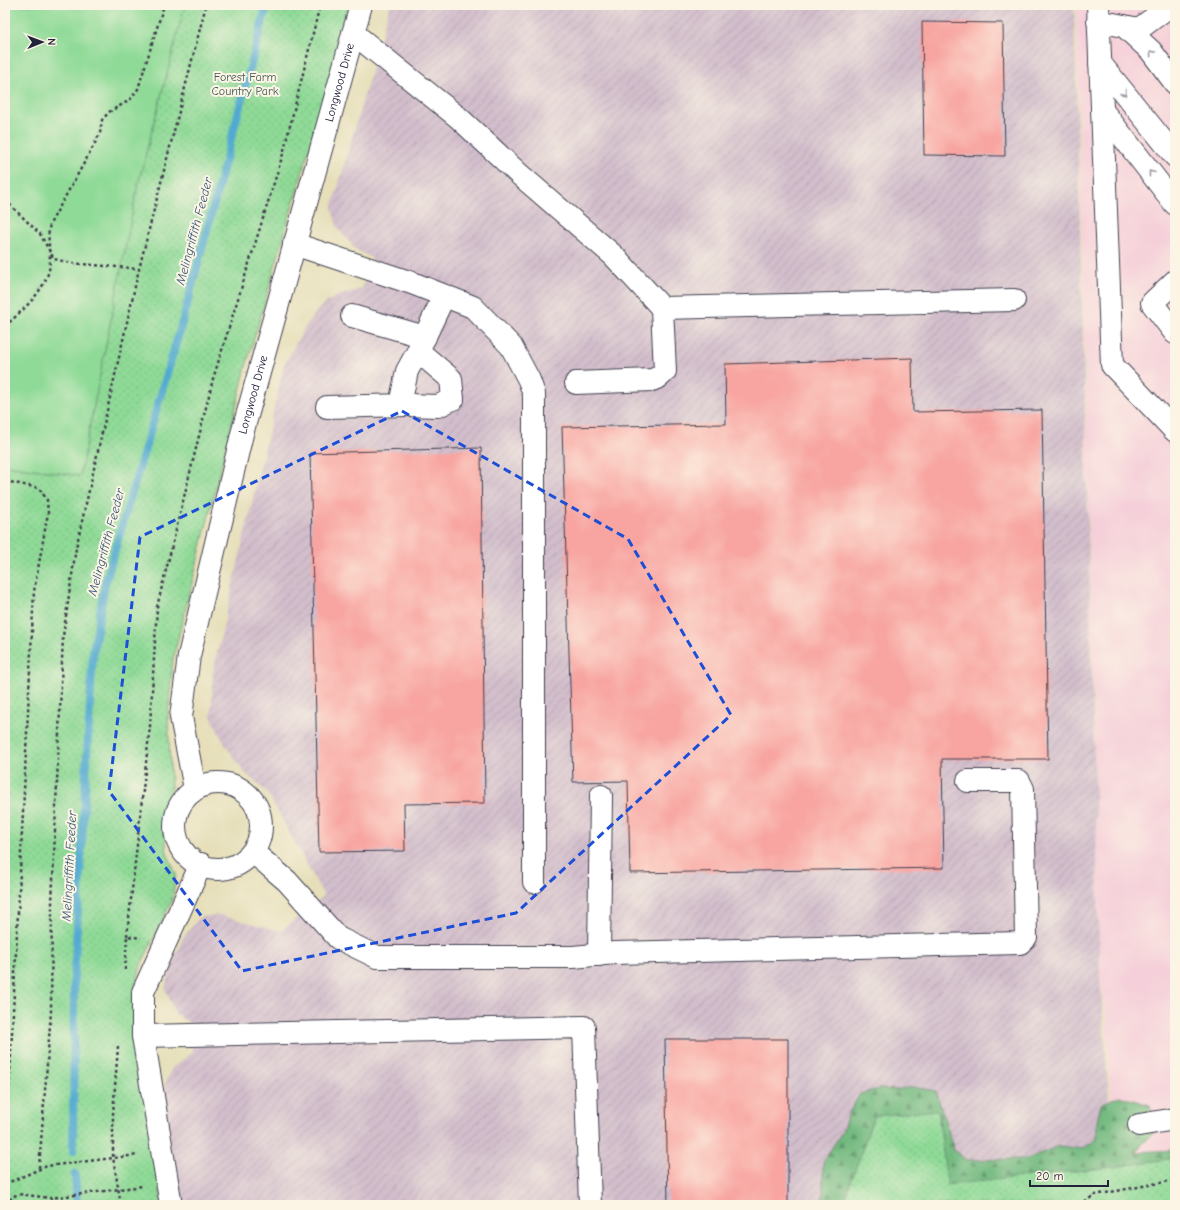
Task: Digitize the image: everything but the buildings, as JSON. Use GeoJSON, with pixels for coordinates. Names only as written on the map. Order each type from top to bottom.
{"type":"FeatureCollection","features":[{"type":"Feature","properties":{"kind":"street","name":"Longwood Drive"},"geometry":{"type":"LineString","coordinates":[[195,789],[181,717],[189,656],[242,434],[361,5]]}},
{"type":"Feature","properties":{"kind":"street"},"geometry":{"type":"LineString","coordinates":[[1171,5],[1139,30],[1124,26],[1098,13],[1112,365],[1175,431]]}},
{"type":"Feature","properties":{"kind":"street"},"geometry":{"type":"LineString","coordinates":[[1124,26],[1151,51],[1175,83]]}},
{"type":"Feature","properties":{"kind":"street"},"geometry":{"type":"LineString","coordinates":[[353,33],[458,118],[519,174],[614,256],[662,308],[665,371],[659,377],[652,380],[576,383]]}},
{"type":"Feature","properties":{"kind":"street"},"geometry":{"type":"LineString","coordinates":[[1100,63],[1175,156]]}},
{"type":"Feature","properties":{"kind":"street"},"geometry":{"type":"LineString","coordinates":[[1102,110],[1175,204]]}},
{"type":"Feature","properties":{"kind":"street"},"geometry":{"type":"LineString","coordinates":[[294,244],[412,283],[473,307],[511,346],[529,380],[534,394],[534,882]]}},
{"type":"Feature","properties":{"kind":"street"},"geometry":{"type":"LineString","coordinates":[[1175,281],[1152,303],[1175,333]]}},
{"type":"Feature","properties":{"kind":"street"},"geometry":{"type":"LineString","coordinates":[[407,405],[402,395],[407,371],[422,344],[444,296]]}},
{"type":"Feature","properties":{"kind":"street"},"geometry":{"type":"LineString","coordinates":[[662,308],[1014,300]]}},
{"type":"Feature","properties":{"kind":"street"},"geometry":{"type":"LineString","coordinates":[[327,407],[407,405],[438,406],[453,398],[450,379],[422,344],[352,316]]}},
{"type":"Feature","properties":{"kind":"street"},"geometry":{"type":"LineString","coordinates":[[253,852],[287,881],[338,938],[377,957],[573,956],[1020,943],[1026,937],[1024,789],[1019,781],[968,781]]}},
{"type":"Feature","properties":{"kind":"street"},"geometry":{"type":"LineString","coordinates":[[210,783],[225,783],[239,788],[250,796],[258,808],[261,823],[260,838],[253,852],[242,862],[231,868],[216,870],[188,858],[180,846],[174,827],[177,812],[184,799],[195,789],[210,783]]}},
{"type":"Feature","properties":{"kind":"street"},"geometry":{"type":"LineString","coordinates":[[599,955],[601,796]]}},
{"type":"Feature","properties":{"kind":"street"},"geometry":{"type":"LineString","coordinates":[[171,1205],[143,1036],[144,992],[201,864]]}},
{"type":"Feature","properties":{"kind":"street"},"geometry":{"type":"LineString","coordinates":[[143,1036],[584,1027],[590,1205]]}},
{"type":"Feature","properties":{"kind":"street"},"geometry":{"type":"LineString","coordinates":[[1139,1125],[1175,1119]]}},
{"type":"Feature","properties":{"kind":"path"},"geometry":{"type":"LineString","coordinates":[[5,326],[20,313],[42,286],[49,270],[48,233],[50,224],[100,133],[102,120],[109,112],[130,100],[138,89],[164,5]]}},
{"type":"Feature","properties":{"kind":"path"},"geometry":{"type":"LineString","coordinates":[[39,1168],[51,1012],[52,904],[63,636],[76,548],[139,270],[206,5]]}},
{"type":"Feature","properties":{"kind":"path"},"geometry":{"type":"LineString","coordinates":[[127,936],[150,726],[157,607],[213,379],[283,154],[320,5]]}},
{"type":"Feature","properties":{"kind":"path"},"geometry":{"type":"LineString","coordinates":[[5,200],[40,234],[54,258],[71,263],[139,270]]}},
{"type":"Feature","properties":{"kind":"path"},"geometry":{"type":"LineString","coordinates":[[5,482],[39,488],[47,500],[48,513],[34,591],[9,1093],[5,1110]]}},
{"type":"Feature","properties":{"kind":"path"},"geometry":{"type":"LineString","coordinates":[[5,1184],[46,1166],[162,1152]]}},
{"type":"Feature","properties":{"kind":"path"},"geometry":{"type":"LineString","coordinates":[[114,1157],[121,1205]]}},
{"type":"Feature","properties":{"kind":"path"},"geometry":{"type":"LineString","coordinates":[[1079,1205],[1095,1195],[1175,1180]]}},
{"type":"Feature","properties":{"kind":"path"},"geometry":{"type":"LineString","coordinates":[[6,1205],[12,1197],[18,1194],[51,1198],[118,1189]]}},
{"type":"Feature","properties":{"kind":"highlighted area"},"geometry":{"type":"Polygon","coordinates":[[[402,411],[628,539],[731,715],[516,913],[242,971],[109,791],[140,537],[402,411]]]}},
{"type":"Feature","properties":{"kind":"shaded area"},"geometry":{"type":"Polygon","coordinates":[[[390,5],[1074,5],[1100,978],[1114,1167],[843,1205],[162,1205],[166,1118],[165,1084],[172,1068],[192,1053],[192,1025],[175,1013],[165,988],[182,939],[200,917],[220,915],[281,931],[324,896],[267,792],[245,773],[224,743],[211,716],[213,671],[284,365],[305,327],[320,307],[337,296],[362,289],[372,258],[355,249],[337,227],[332,208],[390,5]]]}},
{"type":"Feature","properties":{"kind":"shaded area"},"geometry":{"type":"Polygon","coordinates":[[[1076,5],[1175,5],[1175,1158],[1114,1167],[1106,1016],[1100,978],[1076,5]]]}},
{"type":"Feature","properties":{"kind":"green space"},"geometry":{"type":"Polygon","coordinates":[[[5,5],[185,5],[80,477],[5,465],[5,5]]]}},
{"type":"Feature","properties":{"kind":"green space","name":"Forest Farm Country Park"},"geometry":{"type":"Polygon","coordinates":[[[185,5],[351,5],[247,363],[173,659],[168,715],[171,787],[164,826],[167,853],[176,874],[172,900],[141,965],[133,996],[162,1205],[5,1205],[5,465],[80,476],[138,184],[185,5]]]}},
{"type":"Feature","properties":{"kind":"green space"},"geometry":{"type":"Polygon","coordinates":[[[912,1087],[936,1091],[954,1150],[966,1160],[1027,1159],[1059,1146],[1083,1149],[1097,1139],[1097,1122],[1101,1104],[1119,1096],[1150,1105],[1156,1130],[1135,1152],[1175,1150],[1175,1205],[823,1205],[823,1162],[842,1132],[847,1117],[860,1094],[879,1089],[896,1090],[912,1087]]]}},
{"type":"Feature","properties":{"kind":"green space"},"geometry":{"type":"Polygon","coordinates":[[[938,1110],[947,1185],[1114,1167],[1175,1158],[1175,1205],[843,1205],[874,1116],[938,1110]]]}},
{"type":"Feature","properties":{"kind":"waterway","name":"Melingriffith Feeder"},"geometry":{"type":"LineString","coordinates":[[73,1151],[74,978],[93,653],[105,584],[184,316],[267,5]]}},
{"type":"Feature","properties":{"kind":"waterway","name":"Melingriffith Feeder"},"geometry":{"type":"LineString","coordinates":[[75,1174],[77,1205]]}}]}
